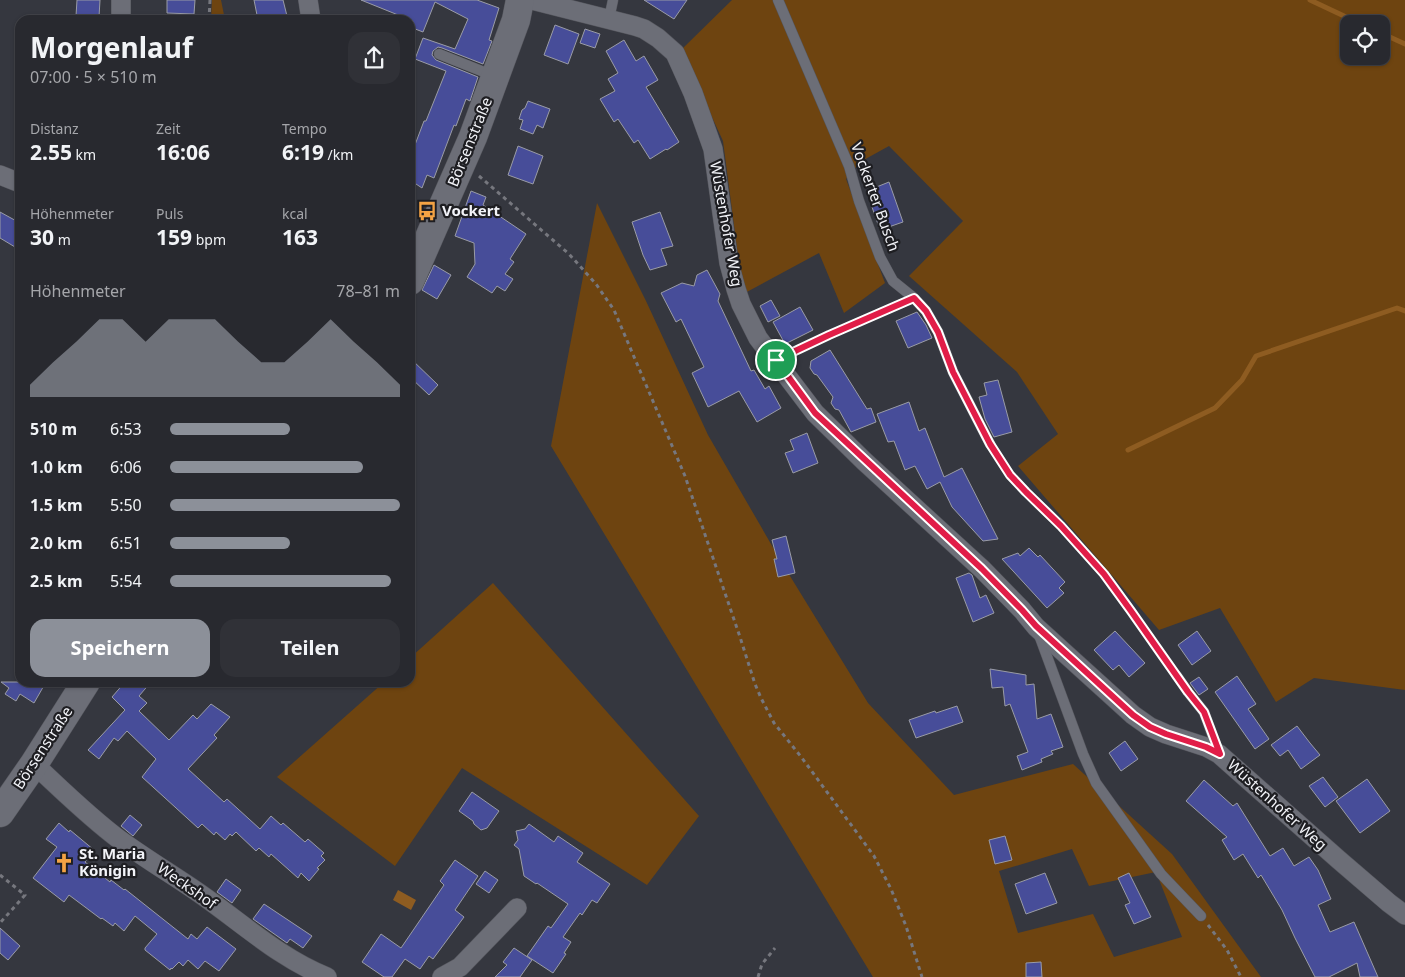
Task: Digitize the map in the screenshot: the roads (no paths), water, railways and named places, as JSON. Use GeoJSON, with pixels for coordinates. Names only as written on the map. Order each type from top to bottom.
{"type":"FeatureCollection","features":[{"type":"Feature","properties":{"kind":"street"},"geometry":{"type":"LineString","coordinates":[[121,0],[121,15]]}},
{"type":"Feature","properties":{"kind":"street"},"geometry":{"type":"LineString","coordinates":[[308,0],[310,15]]}},
{"type":"Feature","properties":{"kind":"street","name":"Börsenstraße"},"geometry":{"type":"LineString","coordinates":[[415,270],[473,137],[516,20],[520,0]]}},
{"type":"Feature","properties":{"kind":"street","name":"Wüstenhofer Weg"},"geometry":{"type":"LineString","coordinates":[[532,0],[644,29],[675,53],[693,93],[713,149],[729,263],[741,304],[758,338],[815,413],[982,569],[1036,626],[1133,715],[1157,731],[1206,747],[1220,754],[1405,916]]}},
{"type":"Feature","properties":{"kind":"street"},"geometry":{"type":"LineString","coordinates":[[0,175],[15,181]]}},
{"type":"Feature","properties":{"kind":"street","name":"Börsenstraße"},"geometry":{"type":"LineString","coordinates":[[0,813],[83,687]]}},
{"type":"Feature","properties":{"kind":"street","name":"Weckshof"},"geometry":{"type":"LineString","coordinates":[[34,764],[120,840],[199,893],[297,964],[326,977]]}},
{"type":"Feature","properties":{"kind":"street"},"geometry":{"type":"LineString","coordinates":[[442,977],[460,967],[517,908]]}},
{"type":"Feature","properties":{"kind":"lane"},"geometry":{"type":"LineString","coordinates":[[609,19],[613,0]]}},
{"type":"Feature","properties":{"kind":"lane","name":"Vockerter Busch"},"geometry":{"type":"LineString","coordinates":[[778,0],[849,166],[862,209],[880,257],[892,280],[914,298],[926,311],[938,332],[953,372],[990,444]]}},
{"type":"Feature","properties":{"kind":"lane"},"geometry":{"type":"LineString","coordinates":[[439,54],[495,77]]}},
{"type":"Feature","properties":{"kind":"lane"},"geometry":{"type":"LineString","coordinates":[[1036,626],[1096,783],[1160,874],[1201,916]]}},
{"type":"Feature","properties":{"kind":"lane"},"geometry":{"type":"LineString","coordinates":[[1178,676],[1204,712],[1220,754]]}},
{"type":"Feature","properties":{"kind":"waterway"},"geometry":{"type":"LineString","coordinates":[[1310,0],[1342,15]]}},
{"type":"Feature","properties":{"kind":"waterway"},"geometry":{"type":"LineString","coordinates":[[1390,37],[1405,44]]}},
{"type":"Feature","properties":{"kind":"waterway"},"geometry":{"type":"LineString","coordinates":[[1128,450],[1215,408],[1242,380],[1256,356],[1397,308],[1405,311]]}},
{"type":"Feature","properties":{"kind":"place","name":"Vockert"},"geometry":{"type":"Point","coordinates":[427,211]}},
{"type":"Feature","properties":{"kind":"place","name":"St. Maria Königin"},"geometry":{"type":"Point","coordinates":[64,863]}}]}
